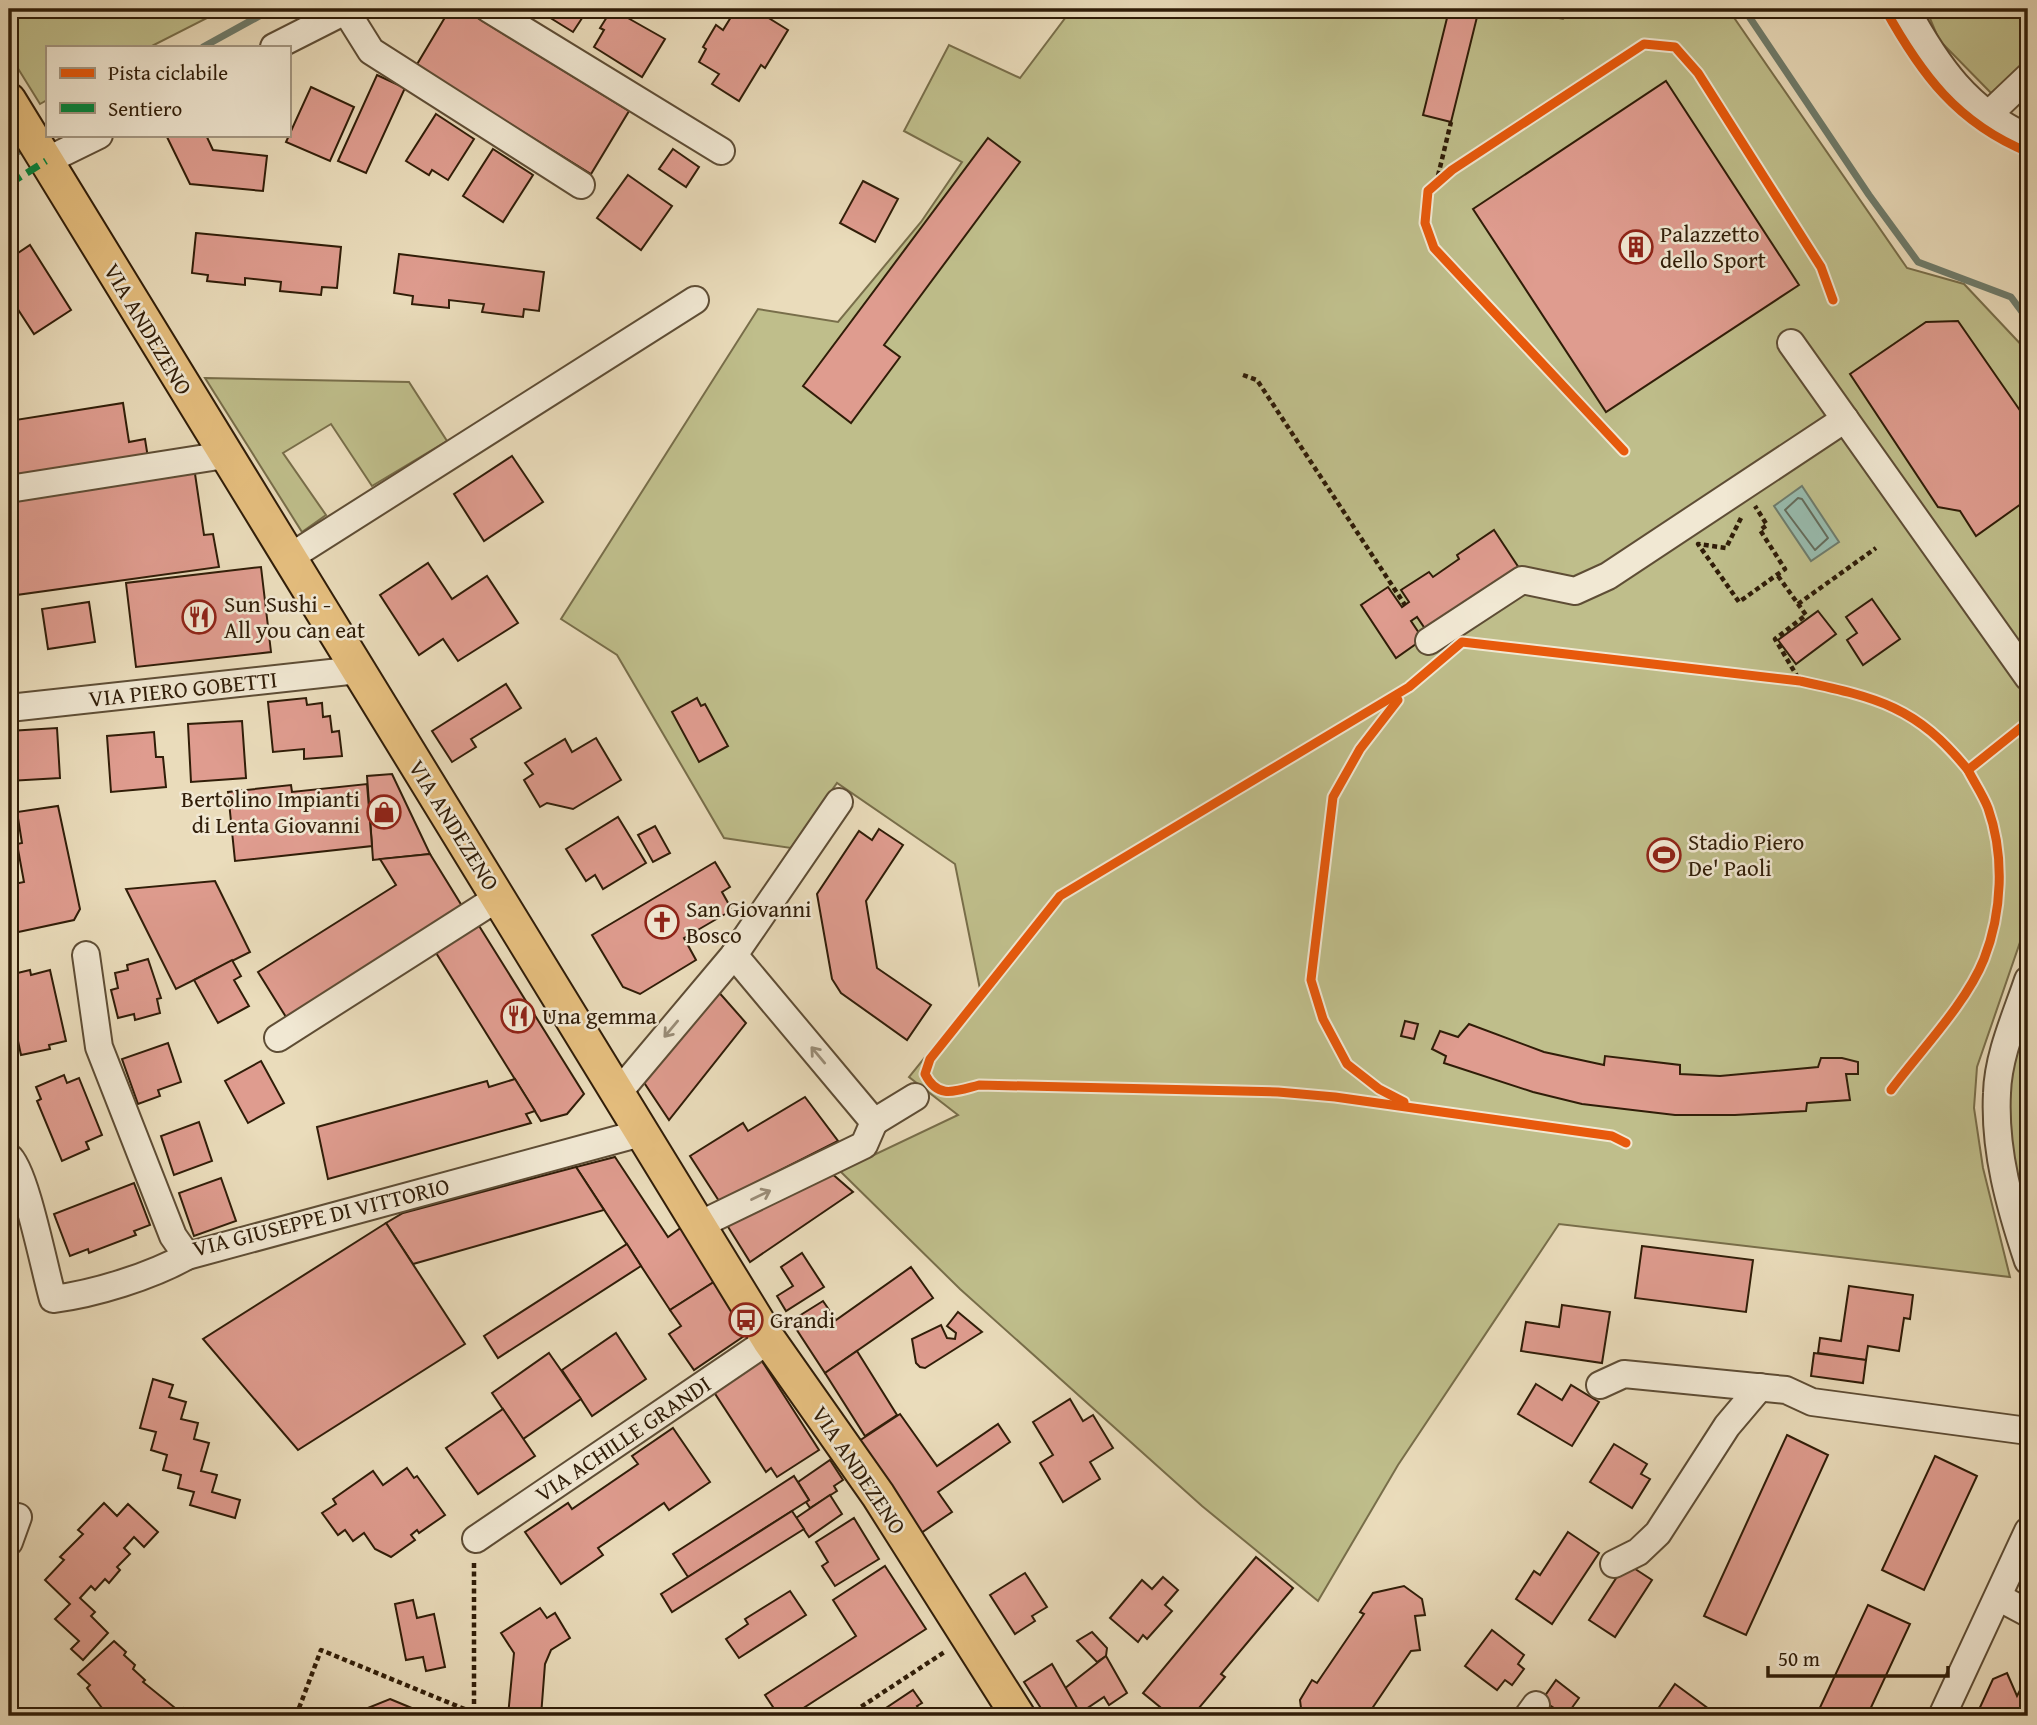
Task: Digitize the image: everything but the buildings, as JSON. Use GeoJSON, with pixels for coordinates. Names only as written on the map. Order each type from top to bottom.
{"type":"FeatureCollection","features":[{"type":"Feature","properties":{"kind":"main road","name":"VIA ANDEZENO"},"geometry":{"type":"LineString","coordinates":[[15,110],[769,1340],[877,1495],[1018,1716]]}},
{"type":"Feature","properties":{"kind":"street"},"geometry":{"type":"LineString","coordinates":[[489,9],[721,151]]}},
{"type":"Feature","properties":{"kind":"street"},"geometry":{"type":"LineString","coordinates":[[1906,9],[1929,50],[1961,93],[1988,115],[2028,138]]}},
{"type":"Feature","properties":{"kind":"street"},"geometry":{"type":"LineString","coordinates":[[276,46],[348,10],[371,51],[581,185]]}},
{"type":"Feature","properties":{"kind":"street"},"geometry":{"type":"LineString","coordinates":[[1988,115],[2028,77]]}},
{"type":"Feature","properties":{"kind":"street"},"geometry":{"type":"LineString","coordinates":[[46,162],[97,136]]}},
{"type":"Feature","properties":{"kind":"street"},"geometry":{"type":"LineString","coordinates":[[288,559],[695,300]]}},
{"type":"Feature","properties":{"kind":"street"},"geometry":{"type":"LineString","coordinates":[[1791,343],[2028,677]]}},
{"type":"Feature","properties":{"kind":"street"},"geometry":{"type":"LineString","coordinates":[[1429,642],[1522,580],[1576,591],[1608,576],[1845,419]]}},
{"type":"Feature","properties":{"kind":"street"},"geometry":{"type":"LineString","coordinates":[[9,488],[225,456]]}},
{"type":"Feature","properties":{"kind":"street","name":"VIA PIERO GOBETTI"},"geometry":{"type":"LineString","coordinates":[[9,708],[358,670]]}},
{"type":"Feature","properties":{"kind":"street"},"geometry":{"type":"LineString","coordinates":[[618,1093],[734,956],[839,802]]}},
{"type":"Feature","properties":{"kind":"street"},"geometry":{"type":"LineString","coordinates":[[278,1038],[499,897]]}},
{"type":"Feature","properties":{"kind":"street","name":"VIA GIUSEPPE DI VITTORIO"},"geometry":{"type":"LineString","coordinates":[[86,955],[99,1047],[173,1236],[187,1256],[641,1133]]}},
{"type":"Feature","properties":{"kind":"street"},"geometry":{"type":"LineString","coordinates":[[734,956],[874,1122]]}},
{"type":"Feature","properties":{"kind":"street"},"geometry":{"type":"LineString","coordinates":[[2028,980],[2003,1058],[1997,1092],[1999,1148],[2016,1224],[2028,1261]]}},
{"type":"Feature","properties":{"kind":"street"},"geometry":{"type":"LineString","coordinates":[[699,1225],[864,1145],[874,1122],[915,1097]]}},
{"type":"Feature","properties":{"kind":"street"},"geometry":{"type":"LineString","coordinates":[[9,1157],[16,1162],[25,1190],[53,1298],[73,1296],[170,1266],[187,1256]]}},
{"type":"Feature","properties":{"kind":"street","name":"VIA ACHILLE GRANDI"},"geometry":{"type":"LineString","coordinates":[[477,1539],[769,1340]]}},
{"type":"Feature","properties":{"kind":"street"},"geometry":{"type":"LineString","coordinates":[[1600,1385],[1624,1374],[1759,1387],[1786,1390],[1812,1402],[2028,1430]]}},
{"type":"Feature","properties":{"kind":"street"},"geometry":{"type":"LineString","coordinates":[[1614,1564],[1639,1552],[1658,1533],[1727,1426],[1759,1387]]}},
{"type":"Feature","properties":{"kind":"street"},"geometry":{"type":"LineString","coordinates":[[9,1542],[18,1517]]}},
{"type":"Feature","properties":{"kind":"street"},"geometry":{"type":"LineString","coordinates":[[1942,1716],[2028,1531]]}},
{"type":"Feature","properties":{"kind":"street"},"geometry":{"type":"LineString","coordinates":[[1998,1597],[2028,1613]]}},
{"type":"Feature","properties":{"kind":"path"},"geometry":{"type":"LineString","coordinates":[[1436,184],[1451,122]]}},
{"type":"Feature","properties":{"kind":"path"},"geometry":{"type":"LineString","coordinates":[[1428,191],[1452,170]]}},
{"type":"Feature","properties":{"kind":"path"},"geometry":{"type":"LineString","coordinates":[[1243,376],[1257,380],[1405,605]]}},
{"type":"Feature","properties":{"kind":"path"},"geometry":{"type":"LineString","coordinates":[[1726,548],[1698,544],[1739,602],[1785,569],[1760,530],[1767,525],[1754,505]]}},
{"type":"Feature","properties":{"kind":"path"},"geometry":{"type":"LineString","coordinates":[[1798,604],[1876,548]]}},
{"type":"Feature","properties":{"kind":"path"},"geometry":{"type":"LineString","coordinates":[[1778,576],[1805,615],[1775,639],[1800,681]]}},
{"type":"Feature","properties":{"kind":"path"},"geometry":{"type":"LineString","coordinates":[[1786,679],[1811,683]]}},
{"type":"Feature","properties":{"kind":"path"},"geometry":{"type":"LineString","coordinates":[[296,1716],[321,1650],[474,1715],[472,1579],[477,1539]]}},
{"type":"Feature","properties":{"kind":"path"},"geometry":{"type":"LineString","coordinates":[[847,1716],[969,1636]]}},
{"type":"Feature","properties":{"kind":"shaded area"},"geometry":{"type":"Polygon","coordinates":[[[9,9],[219,9],[213,15],[152,46],[46,46],[46,101],[40,104],[9,54],[9,9]]]}},
{"type":"Feature","properties":{"kind":"shaded area"},"geometry":{"type":"Polygon","coordinates":[[[1072,9],[1516,9],[1563,19],[1573,9],[1728,9],[1907,268],[1964,284],[2028,352],[2028,919],[1977,1067],[1974,1108],[1983,1168],[2010,1277],[1559,1224],[1398,1465],[1318,1601],[1202,1506],[960,1289],[840,1171],[958,1115],[909,1077],[980,989],[955,864],[837,783],[791,848],[724,838],[617,655],[561,619],[758,309],[838,322],[921,222],[962,162],[904,131],[949,45],[1020,78],[1072,9]]]}},
{"type":"Feature","properties":{"kind":"shaded area"},"geometry":{"type":"Polygon","coordinates":[[[1926,9],[2023,9],[2022,19],[2028,31],[2028,68],[1995,97],[1939,40],[1926,9]]]}},
{"type":"Feature","properties":{"kind":"shaded area"},"geometry":{"type":"Polygon","coordinates":[[[205,378],[409,382],[447,441],[372,486],[331,424],[283,453],[326,515],[302,532],[205,378]]]}},
{"type":"Feature","properties":{"kind":"shaded area"},"geometry":{"type":"Polygon","coordinates":[[[2028,1014],[2028,1217],[2009,1126],[2008,1089],[2011,1064],[2028,1014]]]}},
{"type":"Feature","properties":{"kind":"water"},"geometry":{"type":"Polygon","coordinates":[[[1802,486],[1839,542],[1811,561],[1774,506],[1802,486]]]}},
{"type":"Feature","properties":{"kind":"waterway"},"geometry":{"type":"LineString","coordinates":[[205,46],[272,9]]}},
{"type":"Feature","properties":{"kind":"waterway"},"geometry":{"type":"LineString","coordinates":[[1744,9],[1869,195],[1918,262],[2011,297],[2028,320]]}},
{"type":"Feature","properties":{"kind":"waterway"},"geometry":{"type":"LineString","coordinates":[[9,157],[26,147]]}},
{"type":"Feature","properties":{"kind":"marked path"},"geometry":{"type":"LineString","coordinates":[[9,184],[46,161]]}},
{"type":"Feature","properties":{"kind":"cycle path"},"geometry":{"type":"LineString","coordinates":[[1885,9],[1913,55],[1943,94],[1981,127],[2028,152]]}},
{"type":"Feature","properties":{"kind":"cycle path"},"geometry":{"type":"LineString","coordinates":[[1624,451],[1434,248],[1425,223],[1428,191],[1452,170],[1644,44],[1675,47],[1698,73],[1821,267],[1833,300]]}},
{"type":"Feature","properties":{"kind":"cycle path"},"geometry":{"type":"LineString","coordinates":[[1626,1143],[1612,1136],[1335,1097],[1278,1092],[979,1085],[948,1092],[936,1088],[925,1074],[930,1059],[1060,896],[1409,687],[1462,642],[1800,681],[1852,693],[1913,718],[1949,748],[1968,770],[2028,722]]}},
{"type":"Feature","properties":{"kind":"cycle path"},"geometry":{"type":"LineString","coordinates":[[1398,700],[1360,749],[1333,797],[1311,980],[1323,1019],[1347,1064],[1379,1089],[1404,1102]]}},
{"type":"Feature","properties":{"kind":"cycle path"},"geometry":{"type":"LineString","coordinates":[[1891,1090],[1966,993],[1984,959],[1995,923],[1999,884],[1997,845],[1988,808],[1968,770]]}},
{"type":"Feature","properties":{"kind":"place","name":"Palazzetto dello Sport"},"geometry":{"type":"Point","coordinates":[1636,247]}},
{"type":"Feature","properties":{"kind":"place","name":"Sun Sushi - All you can eat"},"geometry":{"type":"Point","coordinates":[199,617]}},
{"type":"Feature","properties":{"kind":"place","name":"Bertolino Impianti di Lenta Giovanni"},"geometry":{"type":"Point","coordinates":[384,812]}},
{"type":"Feature","properties":{"kind":"place","name":"Stadio Piero De' Paoli"},"geometry":{"type":"Point","coordinates":[1664,855]}},
{"type":"Feature","properties":{"kind":"place","name":"San Giovanni Bosco"},"geometry":{"type":"Point","coordinates":[662,922]}},
{"type":"Feature","properties":{"kind":"place","name":"Una gemma"},"geometry":{"type":"Point","coordinates":[518,1016]}},
{"type":"Feature","properties":{"kind":"place","name":"Grandi"},"geometry":{"type":"Point","coordinates":[746,1320]}}]}
